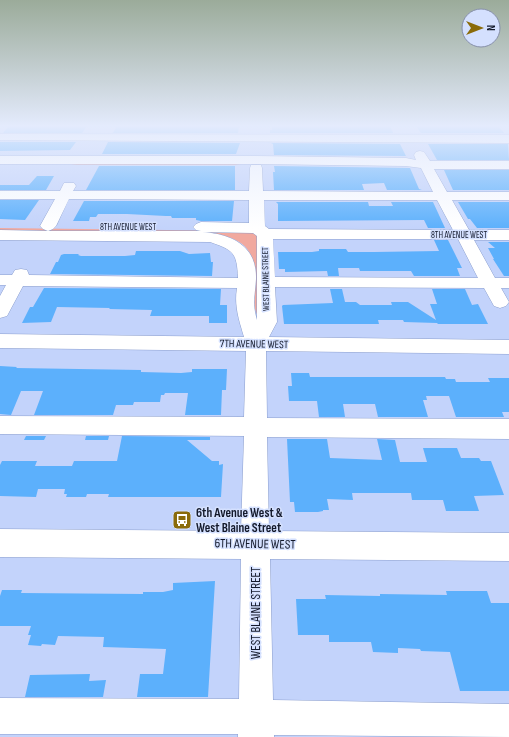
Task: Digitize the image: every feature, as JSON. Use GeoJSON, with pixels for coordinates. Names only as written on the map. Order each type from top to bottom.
{"type":"FeatureCollection","features":[{"type":"Feature","properties":{"kind":"street"},"geometry":{"type":"LineString","coordinates":[[99,160],[408,166],[426,164],[509,165]]}},
{"type":"Feature","properties":{"kind":"street","name":"WEST BLAINE STREET"},"geometry":{"type":"LineString","coordinates":[[256,160],[256,195],[267,282],[266,322],[256,344]]}},
{"type":"Feature","properties":{"kind":"street"},"geometry":{"type":"LineString","coordinates":[[424,160],[500,302]]}},
{"type":"Feature","properties":{"kind":"street"},"geometry":{"type":"LineString","coordinates":[[0,165],[256,164]]}},
{"type":"Feature","properties":{"kind":"street"},"geometry":{"type":"LineString","coordinates":[[48,226],[67,191]]}},
{"type":"Feature","properties":{"kind":"street"},"geometry":{"type":"LineString","coordinates":[[0,195],[67,191],[256,195],[509,196]]}},
{"type":"Feature","properties":{"kind":"street","name":"8TH AVENUE WEST"},"geometry":{"type":"LineString","coordinates":[[0,226],[509,235]]}},
{"type":"Feature","properties":{"kind":"street","name":"8TH AVENUE WEST"},"geometry":{"type":"LineString","coordinates":[[0,235],[198,236],[212,237],[226,242]]}},
{"type":"Feature","properties":{"kind":"street","name":"WEST BLAINE STREET"},"geometry":{"type":"LineString","coordinates":[[226,242],[240,250],[246,262],[246,314],[256,344],[256,727]]}},
{"type":"Feature","properties":{"kind":"street"},"geometry":{"type":"LineString","coordinates":[[0,312],[19,277]]}},
{"type":"Feature","properties":{"kind":"street"},"geometry":{"type":"LineString","coordinates":[[0,280],[19,277],[245,282]]}},
{"type":"Feature","properties":{"kind":"street"},"geometry":{"type":"LineString","coordinates":[[267,282],[509,283]]}},
{"type":"Feature","properties":{"kind":"street","name":"7TH AVENUE WEST"},"geometry":{"type":"LineString","coordinates":[[0,341],[509,346]]}},
{"type":"Feature","properties":{"kind":"street"},"geometry":{"type":"LineString","coordinates":[[0,425],[509,429]]}},
{"type":"Feature","properties":{"kind":"street","name":"6TH AVENUE WEST"},"geometry":{"type":"LineString","coordinates":[[0,543],[509,547]]}},
{"type":"Feature","properties":{"kind":"street"},"geometry":{"type":"LineString","coordinates":[[0,716],[256,727],[509,722]]}},
{"type":"Feature","properties":{"kind":"shaded area"},"geometry":{"type":"Polygon","coordinates":[[[100,161],[258,161],[235,165],[70,165],[100,161]]]}},
{"type":"Feature","properties":{"kind":"shaded area"},"geometry":{"type":"Polygon","coordinates":[[[0,228],[250,231],[257,234],[261,240],[258,316],[254,303],[253,267],[251,256],[242,244],[229,237],[206,232],[0,231],[0,228]]]}},
{"type":"Feature","properties":{"kind":"building"},"geometry":{"type":"Polygon","coordinates":[[[99,166],[235,166],[235,190],[86,190],[99,166]]]}},
{"type":"Feature","properties":{"kind":"building"},"geometry":{"type":"Polygon","coordinates":[[[274,166],[410,168],[419,189],[422,190],[387,190],[384,183],[362,184],[364,190],[274,190],[274,166]]]}},
{"type":"Feature","properties":{"kind":"building"},"geometry":{"type":"Polygon","coordinates":[[[444,170],[509,170],[509,190],[453,190],[444,170]]]}},
{"type":"Feature","properties":{"kind":"building"},"geometry":{"type":"Polygon","coordinates":[[[37,176],[54,176],[46,190],[0,190],[0,185],[29,185],[37,176]]]}},
{"type":"Feature","properties":{"kind":"building"},"geometry":{"type":"Polygon","coordinates":[[[0,200],[39,200],[25,220],[0,219],[0,200]]]}},
{"type":"Feature","properties":{"kind":"building"},"geometry":{"type":"Polygon","coordinates":[[[84,201],[234,201],[232,221],[201,221],[196,220],[196,218],[172,218],[171,216],[98,214],[96,217],[90,217],[89,221],[73,221],[84,201]]]}},
{"type":"Feature","properties":{"kind":"building"},"geometry":{"type":"Polygon","coordinates":[[[276,202],[368,202],[369,206],[393,206],[391,202],[433,202],[445,228],[428,228],[424,220],[278,221],[278,204],[276,202]]]}},
{"type":"Feature","properties":{"kind":"building"},"geometry":{"type":"Polygon","coordinates":[[[458,202],[509,202],[509,228],[477,228],[470,219],[468,219],[458,202]]]}},
{"type":"Feature","properties":{"kind":"building"},"geometry":{"type":"Polygon","coordinates":[[[434,240],[448,240],[462,268],[457,268],[460,276],[414,276],[411,271],[360,271],[359,268],[338,268],[339,276],[328,276],[327,271],[285,272],[285,269],[279,269],[278,252],[312,252],[319,251],[319,249],[346,249],[348,252],[439,251],[434,240]]]}},
{"type":"Feature","properties":{"kind":"building"},"geometry":{"type":"Polygon","coordinates":[[[488,242],[509,242],[509,276],[504,276],[493,259],[488,248],[495,248],[488,242]]]}},
{"type":"Feature","properties":{"kind":"building"},"geometry":{"type":"Polygon","coordinates":[[[136,251],[180,251],[189,254],[210,253],[211,262],[213,262],[212,276],[50,274],[56,262],[58,262],[61,255],[64,254],[79,254],[78,255],[81,256],[125,256],[135,255],[136,251]]]}},
{"type":"Feature","properties":{"kind":"building"},"geometry":{"type":"Polygon","coordinates":[[[44,288],[221,289],[220,305],[227,305],[227,323],[209,323],[209,316],[150,316],[152,310],[57,307],[51,322],[22,323],[30,307],[33,307],[44,288]]]}},
{"type":"Feature","properties":{"kind":"building"},"geometry":{"type":"Polygon","coordinates":[[[330,289],[342,289],[345,302],[356,302],[360,305],[392,305],[391,302],[408,302],[436,320],[430,304],[437,304],[432,289],[465,289],[472,305],[478,304],[488,324],[438,324],[404,322],[403,320],[378,320],[379,324],[284,324],[283,305],[333,303],[330,289]]]}},
{"type":"Feature","properties":{"kind":"building"},"geometry":{"type":"Polygon","coordinates":[[[0,366],[17,367],[16,368],[141,370],[141,372],[181,373],[192,372],[192,369],[227,369],[226,390],[222,390],[221,415],[185,415],[188,393],[165,393],[164,395],[161,395],[160,402],[134,402],[133,405],[116,405],[113,415],[34,415],[43,391],[21,391],[11,415],[0,414],[0,366]]]}},
{"type":"Feature","properties":{"kind":"building"},"geometry":{"type":"Polygon","coordinates":[[[291,373],[309,373],[310,377],[445,377],[446,379],[455,379],[456,382],[490,382],[488,378],[509,378],[509,412],[502,412],[504,417],[456,417],[449,396],[426,396],[427,400],[423,400],[428,417],[378,417],[375,404],[343,404],[345,417],[319,417],[317,401],[289,401],[288,386],[292,386],[291,373]]]}},
{"type":"Feature","properties":{"kind":"building"},"geometry":{"type":"Polygon","coordinates":[[[26,436],[46,436],[44,440],[24,440],[26,436]]]}},
{"type":"Feature","properties":{"kind":"building"},"geometry":{"type":"Polygon","coordinates":[[[86,436],[109,436],[108,440],[85,440],[86,436]]]}},
{"type":"Feature","properties":{"kind":"building"},"geometry":{"type":"Polygon","coordinates":[[[122,436],[210,437],[210,440],[187,440],[212,461],[219,461],[219,465],[223,464],[221,497],[108,497],[109,494],[87,494],[86,497],[66,497],[67,494],[64,494],[65,489],[38,489],[36,497],[0,496],[0,465],[2,461],[37,461],[35,466],[72,466],[74,461],[117,461],[122,436]]]}},
{"type":"Feature","properties":{"kind":"building"},"geometry":{"type":"Polygon","coordinates":[[[287,439],[327,439],[330,458],[382,460],[377,439],[395,440],[400,462],[427,462],[423,448],[457,448],[461,458],[479,458],[481,461],[491,461],[504,495],[474,496],[479,511],[446,511],[443,500],[412,500],[411,493],[352,493],[353,500],[327,499],[329,510],[318,512],[295,512],[294,502],[290,502],[287,439]]]}},
{"type":"Feature","properties":{"kind":"building"},"geometry":{"type":"Polygon","coordinates":[[[215,581],[208,697],[137,697],[140,674],[163,674],[166,649],[103,647],[104,637],[58,636],[55,645],[28,645],[31,635],[28,635],[31,626],[0,626],[0,596],[2,590],[22,590],[21,593],[143,594],[143,592],[163,592],[173,590],[173,583],[215,581]]]}},
{"type":"Feature","properties":{"kind":"building"},"geometry":{"type":"Polygon","coordinates":[[[446,591],[487,591],[491,603],[509,603],[509,691],[460,691],[450,652],[421,651],[420,649],[398,648],[398,653],[373,652],[371,642],[329,642],[329,635],[298,635],[296,599],[326,599],[325,595],[447,595],[446,591]]]}},
{"type":"Feature","properties":{"kind":"building"},"geometry":{"type":"Polygon","coordinates":[[[90,674],[89,681],[106,680],[103,697],[25,697],[30,675],[90,674]]]}},
{"type":"Feature","properties":{"kind":"place","name":"6th Avenue West & West Blaine Street"},"geometry":{"type":"Point","coordinates":[182,520]}}]}
